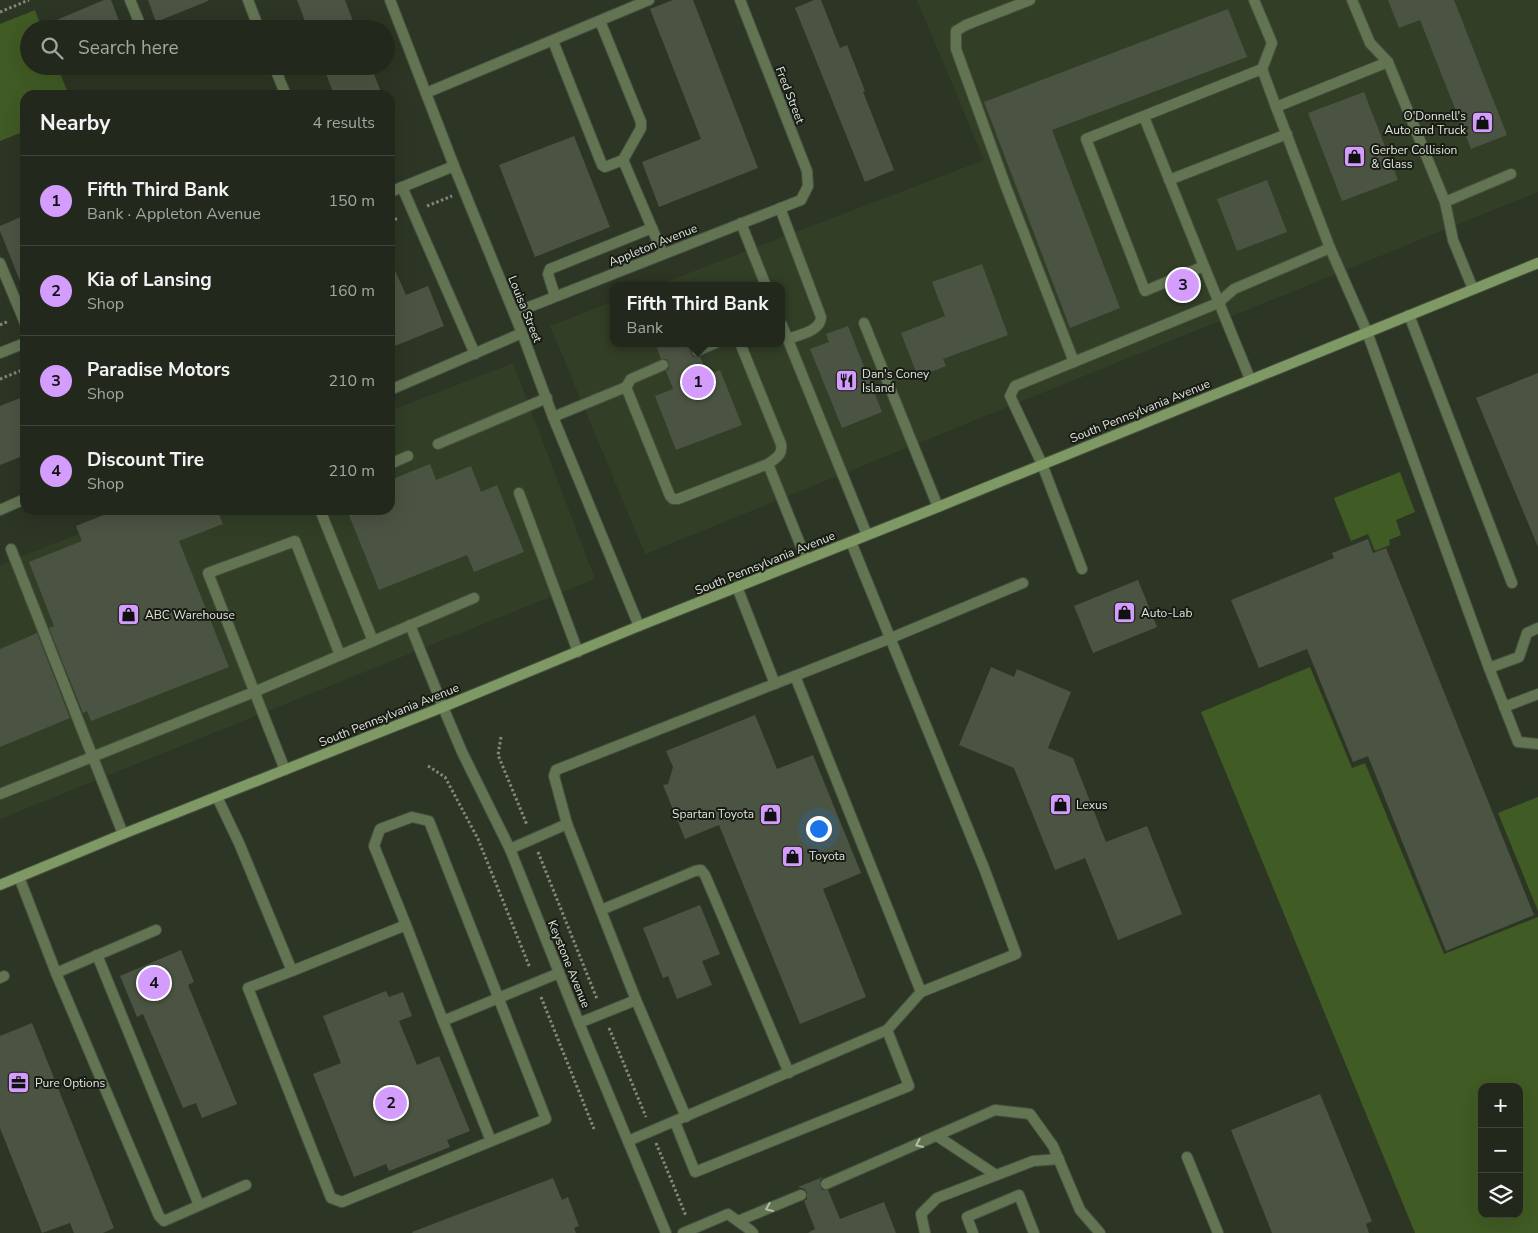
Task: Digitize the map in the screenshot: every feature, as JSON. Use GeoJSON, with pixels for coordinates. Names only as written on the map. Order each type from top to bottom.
{"type":"FeatureCollection","features":[{"type":"Feature","properties":{"kind":"main road","name":"South Pennsylvania Avenue"},"geometry":{"type":"LineString","coordinates":[[0,885],[1538,263]]}},
{"type":"Feature","properties":{"kind":"street"},"geometry":{"type":"LineString","coordinates":[[130,0],[138,20]]}},
{"type":"Feature","properties":{"kind":"street"},"geometry":{"type":"LineString","coordinates":[[248,0],[256,20]]}},
{"type":"Feature","properties":{"kind":"street","name":"Louisa Street"},"geometry":{"type":"LineString","coordinates":[[390,0],[454,166],[522,333],[553,417],[639,626]]}},
{"type":"Feature","properties":{"kind":"street"},"geometry":{"type":"LineString","coordinates":[[426,93],[649,0]]}},
{"type":"Feature","properties":{"kind":"street","name":"Fred Street"},"geometry":{"type":"LineString","coordinates":[[740,0],[807,171],[808,186],[800,200]]}},
{"type":"Feature","properties":{"kind":"street"},"geometry":{"type":"LineString","coordinates":[[1030,0],[966,25],[956,31],[956,49],[1006,187],[1074,362]]}},
{"type":"Feature","properties":{"kind":"street"},"geometry":{"type":"LineString","coordinates":[[1254,0],[1272,43],[1262,69],[1330,248],[1367,332],[1489,668],[1518,742],[1538,744]]}},
{"type":"Feature","properties":{"kind":"street"},"geometry":{"type":"LineString","coordinates":[[1352,0],[1370,43],[1388,62],[1445,202],[1453,240],[1473,289]]}},
{"type":"Feature","properties":{"kind":"street"},"geometry":{"type":"LineString","coordinates":[[553,41],[602,166],[606,167],[623,160],[641,128],[641,122],[600,21]]}},
{"type":"Feature","properties":{"kind":"street"},"geometry":{"type":"LineString","coordinates":[[1276,107],[1388,62]]}},
{"type":"Feature","properties":{"kind":"street"},"geometry":{"type":"LineString","coordinates":[[1204,266],[1145,291],[1086,140],[1262,69]]}},
{"type":"Feature","properties":{"kind":"street"},"geometry":{"type":"LineString","coordinates":[[278,75],[283,90]]}},
{"type":"Feature","properties":{"kind":"street"},"geometry":{"type":"LineString","coordinates":[[1144,117],[1250,379]]}},
{"type":"Feature","properties":{"kind":"street"},"geometry":{"type":"LineString","coordinates":[[1169,180],[1287,134]]}},
{"type":"Feature","properties":{"kind":"street"},"geometry":{"type":"LineString","coordinates":[[623,160],[663,254]]}},
{"type":"Feature","properties":{"kind":"street"},"geometry":{"type":"LineString","coordinates":[[395,190],[454,166]]}},
{"type":"Feature","properties":{"kind":"street"},"geometry":{"type":"LineString","coordinates":[[1445,202],[1511,174]]}},
{"type":"Feature","properties":{"kind":"street"},"geometry":{"type":"LineString","coordinates":[[402,187],[475,354]]}},
{"type":"Feature","properties":{"kind":"street","name":"Appleton Avenue"},"geometry":{"type":"LineString","coordinates":[[514,313],[800,200]]}},
{"type":"Feature","properties":{"kind":"street"},"geometry":{"type":"LineString","coordinates":[[780,208],[821,317],[818,327],[787,339]]}},
{"type":"Feature","properties":{"kind":"street"},"geometry":{"type":"LineString","coordinates":[[741,224],[764,282]]}},
{"type":"Feature","properties":{"kind":"street"},"geometry":{"type":"LineString","coordinates":[[555,296],[548,274],[550,269],[652,228]]}},
{"type":"Feature","properties":{"kind":"street"},"geometry":{"type":"LineString","coordinates":[[1082,569],[1042,464],[1010,396],[1011,390],[1015,386],[1218,303],[1234,289],[1330,248]]}},
{"type":"Feature","properties":{"kind":"street"},"geometry":{"type":"LineString","coordinates":[[0,263],[20,311]]}},
{"type":"Feature","properties":{"kind":"street"},"geometry":{"type":"LineString","coordinates":[[1409,315],[1512,583]]}},
{"type":"Feature","properties":{"kind":"street"},"geometry":{"type":"LineString","coordinates":[[864,323],[938,507]]}},
{"type":"Feature","properties":{"kind":"street"},"geometry":{"type":"LineString","coordinates":[[395,388],[522,333]]}},
{"type":"Feature","properties":{"kind":"street"},"geometry":{"type":"LineString","coordinates":[[785,333],[867,535]]}},
{"type":"Feature","properties":{"kind":"street"},"geometry":{"type":"LineString","coordinates":[[0,353],[20,345]]}},
{"type":"Feature","properties":{"kind":"street"},"geometry":{"type":"LineString","coordinates":[[697,351],[706,347]]}},
{"type":"Feature","properties":{"kind":"street"},"geometry":{"type":"LineString","coordinates":[[626,387],[670,496],[678,499],[768,464],[781,455],[781,444],[742,347]]}},
{"type":"Feature","properties":{"kind":"street"},"geometry":{"type":"LineString","coordinates":[[553,417],[626,387],[631,380],[663,365]]}},
{"type":"Feature","properties":{"kind":"street"},"geometry":{"type":"LineString","coordinates":[[438,444],[546,398]]}},
{"type":"Feature","properties":{"kind":"street"},"geometry":{"type":"LineString","coordinates":[[395,462],[408,456]]}},
{"type":"Feature","properties":{"kind":"street"},"geometry":{"type":"LineString","coordinates":[[768,464],[806,559]]}},
{"type":"Feature","properties":{"kind":"street"},"geometry":{"type":"LineString","coordinates":[[519,493],[578,652]]}},
{"type":"Feature","properties":{"kind":"street"},"geometry":{"type":"LineString","coordinates":[[0,510],[20,502]]}},
{"type":"Feature","properties":{"kind":"street"},"geometry":{"type":"LineString","coordinates":[[322,515],[373,641]]}},
{"type":"Feature","properties":{"kind":"street"},"geometry":{"type":"LineString","coordinates":[[285,770],[208,573],[295,541],[340,654]]}},
{"type":"Feature","properties":{"kind":"street"},"geometry":{"type":"LineString","coordinates":[[628,1141],[886,1030],[921,992],[1016,954],[984,868],[851,542]]}},
{"type":"Feature","properties":{"kind":"street"},"geometry":{"type":"LineString","coordinates":[[11,549],[124,834]]}},
{"type":"Feature","properties":{"kind":"street"},"geometry":{"type":"LineString","coordinates":[[686,1117],[636,1000],[567,824],[554,776],[556,770],[891,638],[1024,583]]}},
{"type":"Feature","properties":{"kind":"street"},"geometry":{"type":"LineString","coordinates":[[737,587],[775,684]]}},
{"type":"Feature","properties":{"kind":"street"},"geometry":{"type":"LineString","coordinates":[[0,794],[254,692],[474,598]]}},
{"type":"Feature","properties":{"kind":"street","name":"Keystone Avenue"},"geometry":{"type":"LineString","coordinates":[[410,625],[462,752],[510,849],[579,1023],[666,1233]]}},
{"type":"Feature","properties":{"kind":"street"},"geometry":{"type":"LineString","coordinates":[[1489,668],[1519,657],[1527,633],[1538,628]]}},
{"type":"Feature","properties":{"kind":"street"},"geometry":{"type":"LineString","coordinates":[[795,676],[921,992]]}},
{"type":"Feature","properties":{"kind":"street"},"geometry":{"type":"LineString","coordinates":[[1504,707],[1538,694]]}},
{"type":"Feature","properties":{"kind":"street"},"geometry":{"type":"LineString","coordinates":[[217,798],[239,843],[292,971]]}},
{"type":"Feature","properties":{"kind":"street"},"geometry":{"type":"LineString","coordinates":[[406,925],[248,988],[331,1198],[342,1202],[546,1119],[428,821],[412,817],[380,829],[374,846],[406,925],[443,1022],[491,1141]]}},
{"type":"Feature","properties":{"kind":"street"},"geometry":{"type":"LineString","coordinates":[[510,849],[567,824]]}},
{"type":"Feature","properties":{"kind":"street"},"geometry":{"type":"LineString","coordinates":[[601,910],[695,871],[701,870],[706,874],[789,1073]]}},
{"type":"Feature","properties":{"kind":"street"},"geometry":{"type":"LineString","coordinates":[[19,877],[56,973],[159,1216],[164,1221],[246,1185]]}},
{"type":"Feature","properties":{"kind":"street"},"geometry":{"type":"LineString","coordinates":[[56,973],[156,930]]}},
{"type":"Feature","properties":{"kind":"street"},"geometry":{"type":"LineString","coordinates":[[96,955],[199,1205]]}},
{"type":"Feature","properties":{"kind":"street"},"geometry":{"type":"LineString","coordinates":[[443,1022],[559,973]]}},
{"type":"Feature","properties":{"kind":"street"},"geometry":{"type":"LineString","coordinates":[[579,1023],[636,1000]]}},
{"type":"Feature","properties":{"kind":"street"},"geometry":{"type":"LineString","coordinates":[[675,1122],[694,1172],[908,1086],[886,1030]]}},
{"type":"Feature","properties":{"kind":"street"},"geometry":{"type":"LineString","coordinates":[[826,1184],[995,1110],[1030,1114],[1053,1146],[1080,1210],[1100,1233]]}},
{"type":"Feature","properties":{"kind":"street"},"geometry":{"type":"LineString","coordinates":[[937,1136],[996,1175]]}},
{"type":"Feature","properties":{"kind":"street"},"geometry":{"type":"LineString","coordinates":[[1187,1157],[1218,1233]]}},
{"type":"Feature","properties":{"kind":"street"},"geometry":{"type":"LineString","coordinates":[[925,1233],[922,1214],[937,1198],[1033,1161],[1059,1159]]}},
{"type":"Feature","properties":{"kind":"street"},"geometry":{"type":"LineString","coordinates":[[738,1221],[801,1194]]}},
{"type":"Feature","properties":{"kind":"street"},"geometry":{"type":"LineString","coordinates":[[973,1233],[966,1217],[1019,1195],[1034,1233]]}},
{"type":"Feature","properties":{"kind":"street"},"geometry":{"type":"LineString","coordinates":[[687,1232],[728,1214],[753,1233]]}},
{"type":"Feature","properties":{"kind":"path"},"geometry":{"type":"LineString","coordinates":[[0,12],[29,0]]}},
{"type":"Feature","properties":{"kind":"path"},"geometry":{"type":"LineString","coordinates":[[0,379],[20,371]]}},
{"type":"Feature","properties":{"kind":"path"},"geometry":{"type":"LineString","coordinates":[[501,736],[498,755],[652,1132],[687,1232]]}},
{"type":"Feature","properties":{"kind":"path"},"geometry":{"type":"LineString","coordinates":[[428,766],[445,778],[478,839],[594,1129]]}},
{"type":"Feature","properties":{"kind":"shaded area"},"geometry":{"type":"Polygon","coordinates":[[[917,0],[1538,0],[1538,192],[645,554],[550,326],[610,303],[610,347],[785,347],[785,282],[665,282],[984,160],[917,0]]]}},
{"type":"Feature","properties":{"kind":"shaded area"},"geometry":{"type":"Polygon","coordinates":[[[513,363],[595,579],[0,819],[0,565],[126,515],[395,515],[395,409],[513,363]]]}},
{"type":"Feature","properties":{"kind":"green space"},"geometry":{"type":"Polygon","coordinates":[[[35,10],[39,20],[20,20],[20,75],[61,75],[67,90],[20,90],[20,133],[0,141],[0,24],[35,10]]]}},
{"type":"Feature","properties":{"kind":"green space"},"geometry":{"type":"Polygon","coordinates":[[[1400,472],[1415,512],[1396,520],[1401,535],[1389,540],[1390,545],[1375,551],[1368,534],[1351,541],[1334,498],[1400,472]]]}},
{"type":"Feature","properties":{"kind":"green space"},"geometry":{"type":"Polygon","coordinates":[[[1310,667],[1352,768],[1365,763],[1444,954],[1538,917],[1538,1233],[1415,1233],[1201,712],[1310,667]]]}},
{"type":"Feature","properties":{"kind":"green space"},"geometry":{"type":"Polygon","coordinates":[[[1538,797],[1538,911],[1498,813],[1538,797]]]}},
{"type":"Feature","properties":{"kind":"building"},"geometry":{"type":"Polygon","coordinates":[[[104,0],[111,0],[119,20],[56,20],[104,0]]]}},
{"type":"Feature","properties":{"kind":"building"},"geometry":{"type":"Polygon","coordinates":[[[148,0],[208,0],[161,20],[155,20],[148,0]]]}},
{"type":"Feature","properties":{"kind":"building"},"geometry":{"type":"Polygon","coordinates":[[[297,0],[345,0],[353,20],[305,20],[297,0]]]}},
{"type":"Feature","properties":{"kind":"building"},"geometry":{"type":"Polygon","coordinates":[[[673,0],[693,0],[758,168],[659,207],[642,162],[701,139],[650,9],[673,0]]]}},
{"type":"Feature","properties":{"kind":"building"},"geometry":{"type":"Polygon","coordinates":[[[814,0],[821,0],[840,48],[847,45],[865,91],[863,92],[894,170],[865,182],[795,8],[814,0]]]}},
{"type":"Feature","properties":{"kind":"building"},"geometry":{"type":"Polygon","coordinates":[[[1388,0],[1454,0],[1507,135],[1471,149],[1420,20],[1399,28],[1388,0]]]}},
{"type":"Feature","properties":{"kind":"building"},"geometry":{"type":"Polygon","coordinates":[[[1228,9],[1247,57],[1052,130],[1120,308],[1070,328],[984,102],[1228,9]]]}},
{"type":"Feature","properties":{"kind":"building"},"geometry":{"type":"Polygon","coordinates":[[[326,75],[374,75],[380,90],[332,90],[326,75]]]}},
{"type":"Feature","properties":{"kind":"building"},"geometry":{"type":"Polygon","coordinates":[[[1364,92],[1398,180],[1342,201],[1308,113],[1364,92]]]}},
{"type":"Feature","properties":{"kind":"building"},"geometry":{"type":"Polygon","coordinates":[[[574,136],[610,227],[535,257],[499,165],[574,136]]]}},
{"type":"Feature","properties":{"kind":"building"},"geometry":{"type":"Polygon","coordinates":[[[1267,180],[1287,232],[1237,251],[1217,199],[1267,180]]]}},
{"type":"Feature","properties":{"kind":"building"},"geometry":{"type":"Polygon","coordinates":[[[20,217],[20,281],[0,231],[0,226],[20,217]]]}},
{"type":"Feature","properties":{"kind":"building"},"geometry":{"type":"Polygon","coordinates":[[[982,264],[1008,335],[943,359],[946,366],[918,377],[901,333],[945,316],[932,282],[982,264]]]}},
{"type":"Feature","properties":{"kind":"building"},"geometry":{"type":"Polygon","coordinates":[[[395,270],[406,295],[428,286],[444,326],[395,346],[395,270]]]}},
{"type":"Feature","properties":{"kind":"building","name":"Dan's Coney Island"},"geometry":{"type":"Polygon","coordinates":[[[848,326],[882,412],[842,428],[810,349],[829,342],[826,334],[848,326]]]}},
{"type":"Feature","properties":{"kind":"building"},"geometry":{"type":"Polygon","coordinates":[[[656,347],[692,347],[690,350],[693,357],[700,357],[707,375],[720,370],[742,425],[676,450],[655,396],[673,389],[666,371],[669,369],[669,363],[667,359],[661,359],[656,347]]]}},
{"type":"Feature","properties":{"kind":"building"},"geometry":{"type":"Polygon","coordinates":[[[1538,373],[1538,547],[1476,398],[1538,373]]]}},
{"type":"Feature","properties":{"kind":"building"},"geometry":{"type":"Polygon","coordinates":[[[20,398],[20,457],[0,465],[0,406],[20,398]]]}},
{"type":"Feature","properties":{"kind":"building"},"geometry":{"type":"Polygon","coordinates":[[[430,464],[436,480],[471,466],[481,492],[497,485],[524,552],[474,572],[467,555],[379,590],[349,515],[395,515],[395,478],[430,464]]]}},
{"type":"Feature","properties":{"kind":"building","name":"ABC Warehouse"},"geometry":{"type":"Polygon","coordinates":[[[104,515],[219,515],[223,524],[179,541],[229,667],[91,721],[87,711],[83,713],[49,628],[54,626],[29,562],[82,541],[76,526],[104,515]]]}},
{"type":"Feature","properties":{"kind":"building"},"geometry":{"type":"Polygon","coordinates":[[[1368,539],[1373,553],[1386,548],[1534,915],[1446,951],[1368,756],[1353,762],[1307,649],[1259,668],[1231,600],[1334,558],[1332,553],[1368,539]]]}},
{"type":"Feature","properties":{"kind":"building"},"geometry":{"type":"Polygon","coordinates":[[[1138,580],[1157,627],[1093,653],[1074,606],[1138,580]]]}},
{"type":"Feature","properties":{"kind":"building"},"geometry":{"type":"Polygon","coordinates":[[[37,633],[70,718],[0,747],[0,649],[37,633]]]}},
{"type":"Feature","properties":{"kind":"building","name":"Lexus"},"geometry":{"type":"Polygon","coordinates":[[[991,667],[1014,677],[1017,669],[1071,692],[1048,748],[1073,758],[1106,842],[1147,826],[1182,914],[1118,940],[1085,858],[1055,870],[1014,768],[959,745],[991,667]]]}},
{"type":"Feature","properties":{"kind":"building","name":"Toyota"},"geometry":{"type":"Polygon","coordinates":[[[755,715],[777,769],[813,755],[861,873],[823,889],[866,997],[800,1024],[719,825],[685,839],[663,785],[668,784],[673,767],[666,751],[755,715]]]}},
{"type":"Feature","properties":{"kind":"building"},"geometry":{"type":"Polygon","coordinates":[[[700,905],[720,954],[702,961],[712,985],[677,999],[668,976],[663,978],[643,928],[700,905]]]}},
{"type":"Feature","properties":{"kind":"building"},"geometry":{"type":"Polygon","coordinates":[[[181,950],[194,982],[188,985],[237,1104],[202,1118],[196,1103],[183,1108],[143,1014],[137,1017],[120,976],[181,950]]]}},
{"type":"Feature","properties":{"kind":"building"},"geometry":{"type":"Polygon","coordinates":[[[386,991],[389,997],[403,992],[412,1016],[399,1021],[417,1065],[439,1056],[470,1131],[447,1140],[450,1147],[389,1171],[386,1164],[354,1177],[313,1074],[341,1063],[323,1016],[386,991]]]}},
{"type":"Feature","properties":{"kind":"building"},"geometry":{"type":"Polygon","coordinates":[[[32,1023],[114,1228],[103,1233],[74,1233],[70,1223],[42,1233],[0,1128],[0,1036],[32,1023]]]}},
{"type":"Feature","properties":{"kind":"building"},"geometry":{"type":"Polygon","coordinates":[[[1320,1094],[1372,1221],[1366,1224],[1369,1233],[1272,1233],[1231,1130],[1320,1094]]]}},
{"type":"Feature","properties":{"kind":"building"},"geometry":{"type":"Polygon","coordinates":[[[823,1177],[820,1180],[820,1186],[822,1190],[828,1190],[840,1219],[884,1202],[896,1233],[808,1233],[815,1229],[804,1201],[807,1199],[807,1193],[805,1189],[798,1187],[823,1177]]]}},
{"type":"Feature","properties":{"kind":"building"},"geometry":{"type":"Polygon","coordinates":[[[553,1178],[562,1200],[568,1197],[579,1226],[574,1228],[576,1233],[412,1232],[553,1178]]]}},
{"type":"Feature","properties":{"kind":"place","name":"O'Donnell's Auto and Truck"},"geometry":{"type":"Point","coordinates":[1482,123]}},
{"type":"Feature","properties":{"kind":"place","name":"Gerber Collision & Glass"},"geometry":{"type":"Point","coordinates":[1355,157]}},
{"type":"Feature","properties":{"kind":"place","name":"Paradise Motors"},"geometry":{"type":"Point","coordinates":[1183,285]}},
{"type":"Feature","properties":{"kind":"place","name":"Dan's Coney Island"},"geometry":{"type":"Point","coordinates":[846,381]}},
{"type":"Feature","properties":{"kind":"place","name":"Fifth Third Bank"},"geometry":{"type":"Point","coordinates":[698,382]}},
{"type":"Feature","properties":{"kind":"place","name":"Auto-Lab"},"geometry":{"type":"Point","coordinates":[1125,613]}},
{"type":"Feature","properties":{"kind":"place","name":"ABC Warehouse"},"geometry":{"type":"Point","coordinates":[129,615]}},
{"type":"Feature","properties":{"kind":"place","name":"Lexus"},"geometry":{"type":"Point","coordinates":[1060,805]}},
{"type":"Feature","properties":{"kind":"place","name":"Spartan Toyota"},"geometry":{"type":"Point","coordinates":[770,814]}},
{"type":"Feature","properties":{"kind":"place","name":"Toyota"},"geometry":{"type":"Point","coordinates":[793,856]}},
{"type":"Feature","properties":{"kind":"place","name":"Discount Tire"},"geometry":{"type":"Point","coordinates":[154,983]}},
{"type":"Feature","properties":{"kind":"place","name":"Pure Options"},"geometry":{"type":"Point","coordinates":[19,1083]}},
{"type":"Feature","properties":{"kind":"place","name":"Kia of Lansing"},"geometry":{"type":"Point","coordinates":[391,1103]}}]}
